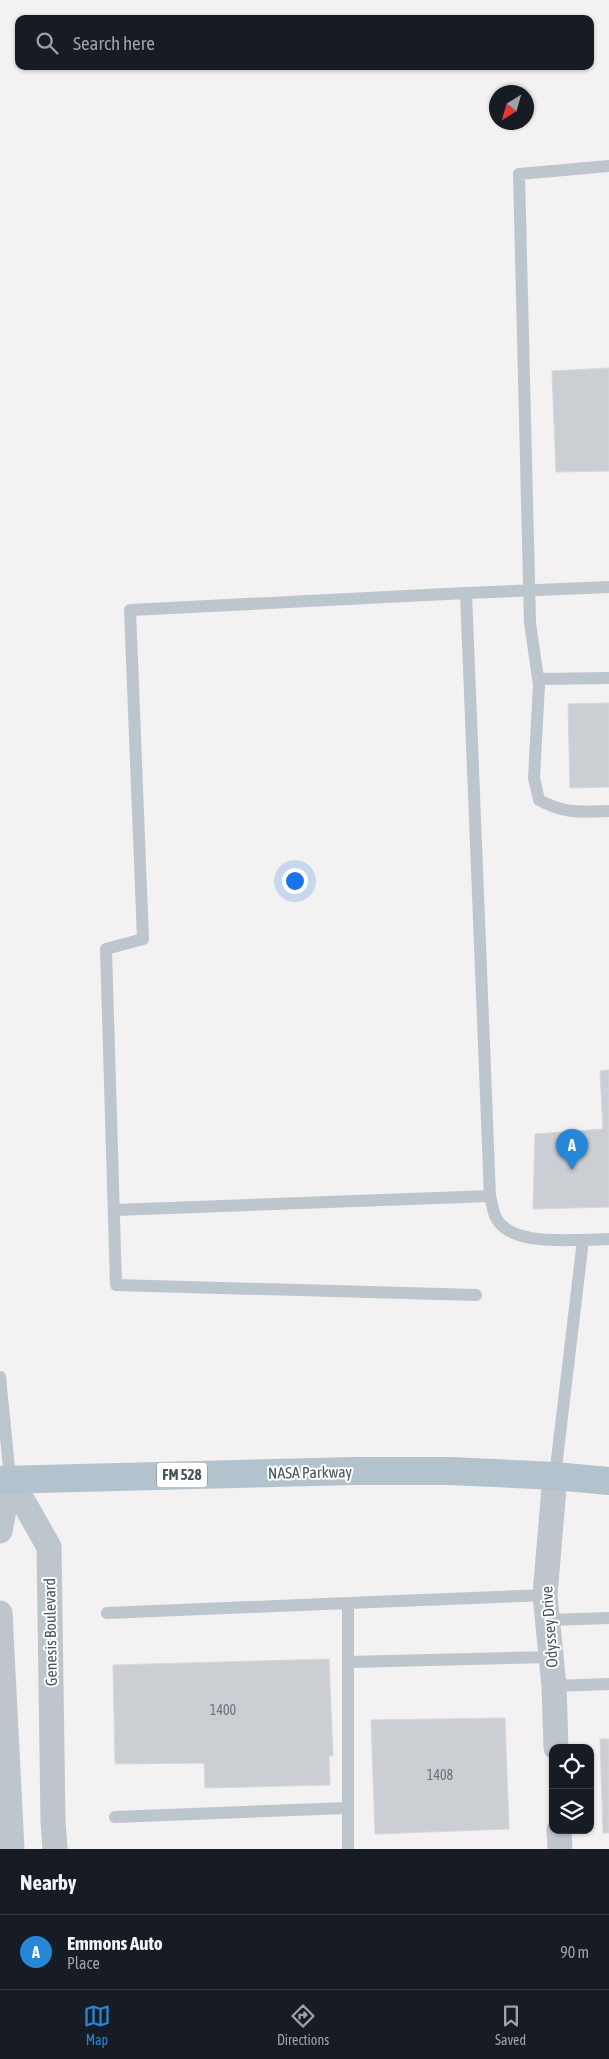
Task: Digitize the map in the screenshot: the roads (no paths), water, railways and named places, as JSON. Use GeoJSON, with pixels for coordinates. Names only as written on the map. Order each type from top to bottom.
{"type":"FeatureCollection","features":[{"type":"Feature","properties":{"kind":"main road","name":"NASA Parkway"},"geometry":{"type":"LineString","coordinates":[[3,1480],[355,1471],[450,1471],[555,1476],[609,1481]]}},
{"type":"Feature","properties":{"kind":"street","name":"Odyssey Drive"},"geometry":{"type":"LineString","coordinates":[[555,1476],[545,1595],[554,1686],[556,1744]]}},
{"type":"Feature","properties":{"kind":"street"},"geometry":{"type":"LineString","coordinates":[[0,1531],[3,1480]]}},
{"type":"Feature","properties":{"kind":"street","name":"Genesis Boulevard"},"geometry":{"type":"LineString","coordinates":[[3,1480],[49,1547],[55,1849]]}},
{"type":"Feature","properties":{"kind":"street"},"geometry":{"type":"LineString","coordinates":[[0,1613],[12,1849]]}},
{"type":"Feature","properties":{"kind":"street"},"geometry":{"type":"LineString","coordinates":[[559,1834],[560,1849]]}},
{"type":"Feature","properties":{"kind":"lane"},"geometry":{"type":"LineString","coordinates":[[609,166],[519,174],[530,624],[538,679],[534,778],[539,800],[555,809],[576,812],[609,811]]}},
{"type":"Feature","properties":{"kind":"lane"},"geometry":{"type":"LineString","coordinates":[[476,1295],[116,1285],[106,949],[143,939],[130,610],[609,587]]}},
{"type":"Feature","properties":{"kind":"lane"},"geometry":{"type":"LineString","coordinates":[[466,593],[490,1196],[496,1219],[511,1232],[535,1240],[609,1240]]}},
{"type":"Feature","properties":{"kind":"lane"},"geometry":{"type":"LineString","coordinates":[[538,679],[609,678]]}},
{"type":"Feature","properties":{"kind":"lane"},"geometry":{"type":"LineString","coordinates":[[114,1210],[490,1196]]}},
{"type":"Feature","properties":{"kind":"lane"},"geometry":{"type":"LineString","coordinates":[[555,1476],[583,1240]]}},
{"type":"Feature","properties":{"kind":"lane"},"geometry":{"type":"LineString","coordinates":[[0,1377],[3,1480]]}},
{"type":"Feature","properties":{"kind":"lane"},"geometry":{"type":"LineString","coordinates":[[107,1613],[545,1595]]}},
{"type":"Feature","properties":{"kind":"lane"},"geometry":{"type":"LineString","coordinates":[[348,1603],[348,1849]]}},
{"type":"Feature","properties":{"kind":"lane"},"geometry":{"type":"LineString","coordinates":[[548,1620],[609,1618]]}},
{"type":"Feature","properties":{"kind":"lane"},"geometry":{"type":"LineString","coordinates":[[349,1662],[551,1657]]}},
{"type":"Feature","properties":{"kind":"lane"},"geometry":{"type":"LineString","coordinates":[[554,1686],[609,1684]]}},
{"type":"Feature","properties":{"kind":"lane"},"geometry":{"type":"LineString","coordinates":[[116,1817],[347,1808]]}},
{"type":"Feature","properties":{"kind":"place","name":"Emmons Auto"},"geometry":{"type":"Point","coordinates":[572,1170]}}]}
